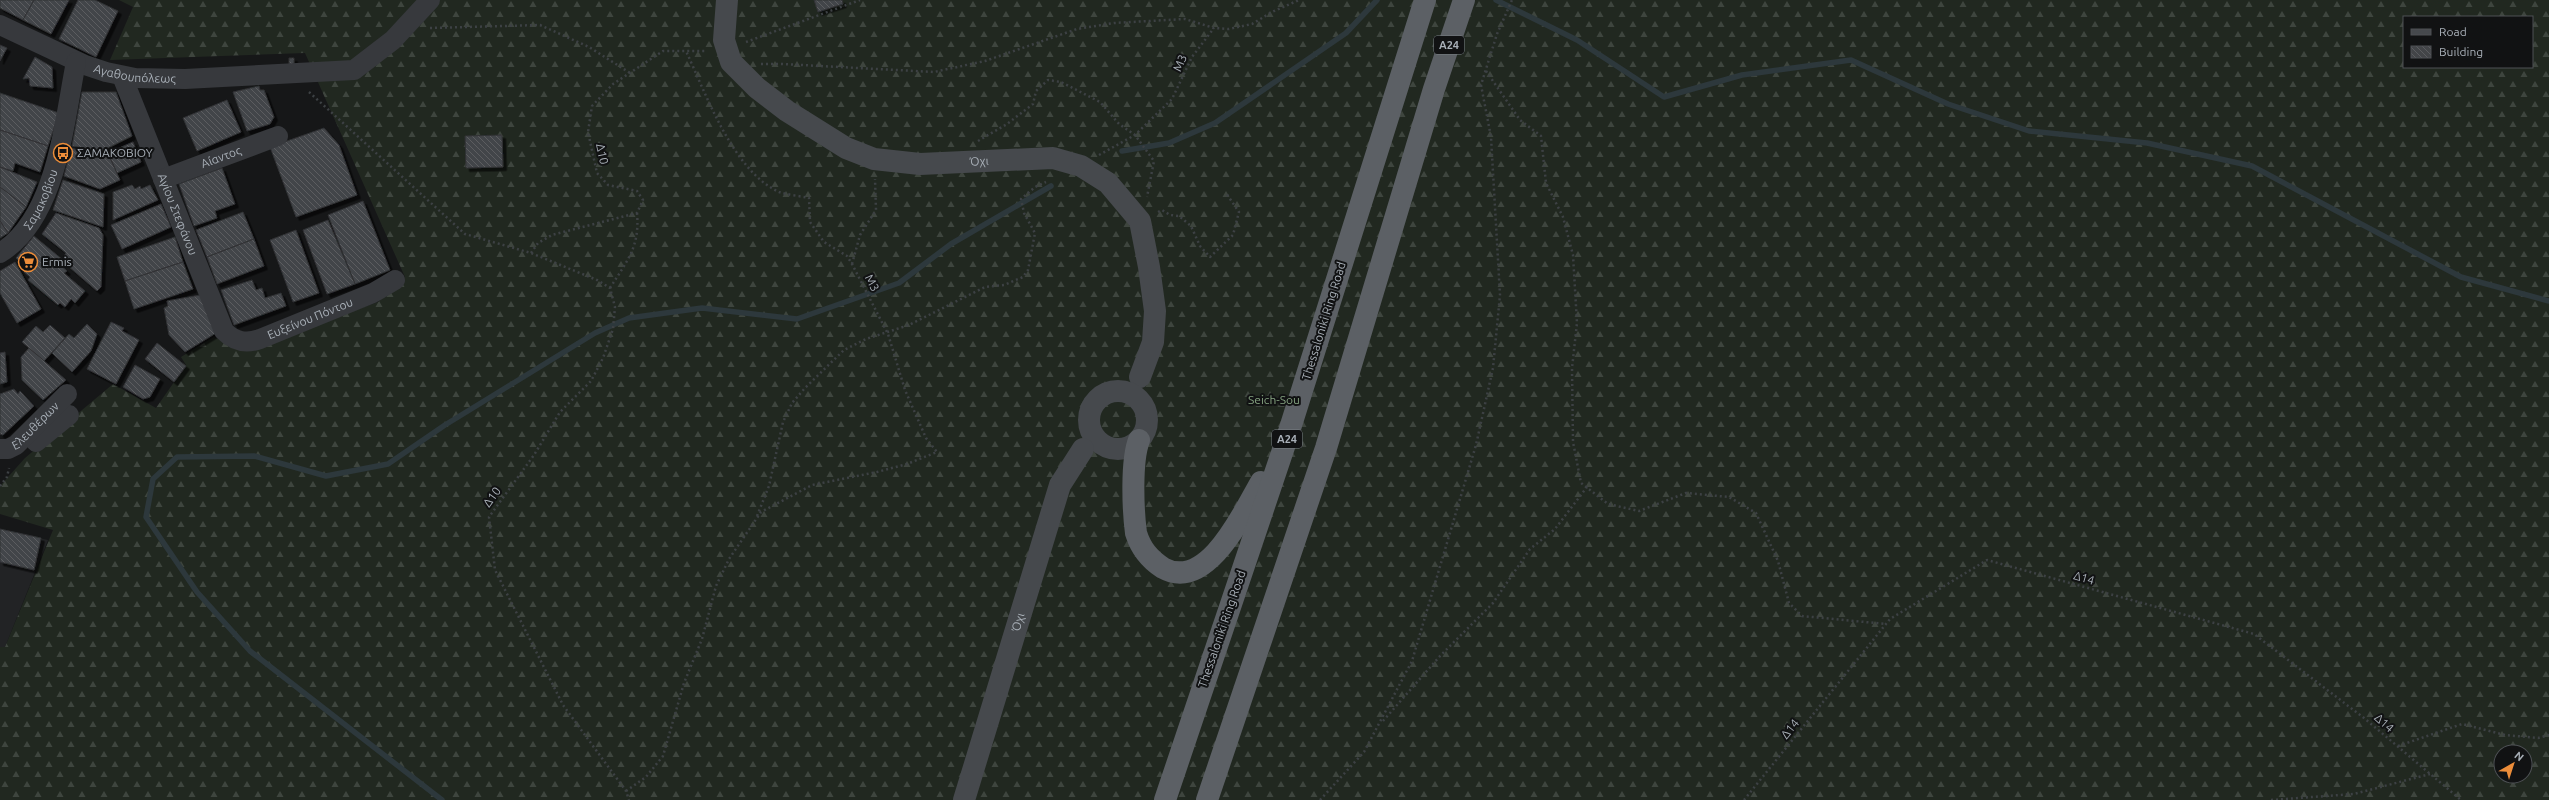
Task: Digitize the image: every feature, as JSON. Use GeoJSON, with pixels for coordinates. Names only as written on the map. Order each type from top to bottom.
{"type":"FeatureCollection","features":[{"type":"Feature","properties":{"kind":"highway","name":"Thessaloniki Ring Road"},"geometry":{"type":"LineString","coordinates":[[1165,800],[1287,438],[1425,0]]}},
{"type":"Feature","properties":{"kind":"highway","name":"Α24"},"geometry":{"type":"LineString","coordinates":[[1207,800],[1326,448],[1434,90],[1464,0]]}},
{"type":"Feature","properties":{"kind":"highway"},"geometry":{"type":"LineString","coordinates":[[1139,440],[1135,450],[1134,466],[1136,533],[1139,543],[1150,558],[1166,569],[1179,572],[1196,567],[1208,560],[1229,538],[1287,438]]}},
{"type":"Feature","properties":{"kind":"main road","name":"Όχι"},"geometry":{"type":"LineString","coordinates":[[726,0],[723,31],[726,50],[738,70],[787,111],[835,142],[874,158],[942,164],[1053,158],[1081,166],[1108,183],[1140,221],[1149,267],[1155,312],[1153,342],[1140,377],[1140,393],[1143,405]]}},
{"type":"Feature","properties":{"kind":"main road"},"geometry":{"type":"LineString","coordinates":[[1104,445],[1092,431],[1089,422],[1090,412],[1101,396],[1133,385],[1140,377]]}},
{"type":"Feature","properties":{"kind":"main road"},"geometry":{"type":"LineString","coordinates":[[1083,449],[1093,444],[1122,448],[1139,440],[1147,423],[1143,405],[1137,397],[1119,391]]}},
{"type":"Feature","properties":{"kind":"main road","name":"Όχι"},"geometry":{"type":"LineString","coordinates":[[964,800],[1060,485],[1083,449],[1088,436],[1089,422]]}},
{"type":"Feature","properties":{"kind":"street","name":"Αγαθουπόλεως"},"geometry":{"type":"LineString","coordinates":[[0,25],[76,62],[122,76],[160,79],[354,70],[373,57],[430,0]]}},
{"type":"Feature","properties":{"kind":"street","name":"Σαμακοβίου"},"geometry":{"type":"LineString","coordinates":[[0,253],[17,242],[28,230],[44,198],[63,129],[76,62]]}},
{"type":"Feature","properties":{"kind":"street","name":"Αγίου Στεφάνου"},"geometry":{"type":"LineString","coordinates":[[122,76],[224,331]]}},
{"type":"Feature","properties":{"kind":"street","name":"Αίαντος"},"geometry":{"type":"LineString","coordinates":[[163,179],[278,136]]}},
{"type":"Feature","properties":{"kind":"street","name":"Ευξείνου Πόντου"},"geometry":{"type":"LineString","coordinates":[[224,331],[238,341],[254,341],[373,293],[395,280]]}},
{"type":"Feature","properties":{"kind":"street","name":"Ελευθέρων"},"geometry":{"type":"LineString","coordinates":[[7,448],[67,394]]}},
{"type":"Feature","properties":{"kind":"street"},"geometry":{"type":"LineString","coordinates":[[7,448],[27,450],[69,415]]}},
{"type":"Feature","properties":{"kind":"path","name":"Δ10"},"geometry":{"type":"LineString","coordinates":[[637,213],[643,200],[637,191],[608,185],[597,173],[588,132],[592,106],[613,84],[663,51],[726,50],[860,0]]}},
{"type":"Feature","properties":{"kind":"path"},"geometry":{"type":"LineString","coordinates":[[755,63],[934,72],[985,61],[1077,29],[1114,23],[1185,19],[1214,28],[1229,29],[1252,24],[1272,12],[1298,0]]}},
{"type":"Feature","properties":{"kind":"path"},"geometry":{"type":"LineString","coordinates":[[1320,800],[1364,752],[1412,661],[1476,445],[1493,368],[1500,295],[1491,137],[1481,85],[1497,34],[1512,0]]}},
{"type":"Feature","properties":{"kind":"path"},"geometry":{"type":"LineString","coordinates":[[403,28],[540,25],[590,47],[630,73]]}},
{"type":"Feature","properties":{"kind":"path","name":"Μ3"},"geometry":{"type":"LineString","coordinates":[[1096,156],[1135,134],[1172,99],[1192,57],[1214,28]]}},
{"type":"Feature","properties":{"kind":"path","name":"Μ3"},"geometry":{"type":"LineString","coordinates":[[686,51],[716,119],[740,158],[761,179],[780,192],[810,198],[810,222],[824,242],[847,256],[888,334],[905,390],[926,438],[937,452],[906,464],[877,472],[812,485],[761,512],[756,518]]}},
{"type":"Feature","properties":{"kind":"path"},"geometry":{"type":"LineString","coordinates":[[1486,70],[1520,120],[1541,136],[1546,184],[1563,217],[1573,255],[1577,323],[1572,368],[1573,442],[1581,483],[1608,504],[1639,511],[1686,493],[1728,497],[1756,513],[1778,562],[1788,603],[1802,616],[1886,624]]}},
{"type":"Feature","properties":{"kind":"path"},"geometry":{"type":"LineString","coordinates":[[284,74],[465,234],[531,253],[597,280],[610,288],[630,255],[638,232],[637,213],[552,235],[538,243],[531,253]]}},
{"type":"Feature","properties":{"kind":"path"},"geometry":{"type":"LineString","coordinates":[[852,264],[860,235],[876,210],[874,158]]}},
{"type":"Feature","properties":{"kind":"path"},"geometry":{"type":"LineString","coordinates":[[626,791],[646,777],[663,756],[684,683],[702,639],[716,586],[729,560],[756,518],[769,486],[783,422],[792,403],[844,350],[866,339],[888,334],[985,286],[1004,285],[1023,277],[1028,270],[1036,233],[1024,213],[1021,198],[1035,187],[1046,182]]}},
{"type":"Feature","properties":{"kind":"path","name":"Δ10"},"geometry":{"type":"LineString","coordinates":[[610,288],[615,307],[613,329],[594,376],[560,412],[534,455],[489,517],[495,570],[559,698],[626,791],[629,800]]}},
{"type":"Feature","properties":{"kind":"path"},"geometry":{"type":"LineString","coordinates":[[1379,725],[1440,656],[1493,603],[1530,549],[1555,529],[1587,488]]}},
{"type":"Feature","properties":{"kind":"path","name":"Δ14"},"geometry":{"type":"LineString","coordinates":[[1744,800],[1890,619],[1987,560],[2254,634],[2364,718],[2461,800]]}},
{"type":"Feature","properties":{"kind":"path"},"geometry":{"type":"LineString","coordinates":[[2398,746],[2462,724],[2505,735],[2538,738],[2549,735]]}},
{"type":"Feature","properties":{"kind":"path"},"geometry":{"type":"LineString","coordinates":[[2271,800],[2354,794],[2430,774]]}},
{"type":"Feature","properties":{"kind":"shaded area"},"geometry":{"type":"Polygon","coordinates":[[[0,529],[48,540],[5,647],[0,647],[0,529]]]}},
{"type":"Feature","properties":{"kind":"green space","name":"Seich-Sou"},"geometry":{"type":"Polygon","coordinates":[[[119,0],[2549,0],[2549,800],[0,800],[0,647],[5,647],[53,530],[0,514],[0,486],[25,458],[113,384],[156,408],[186,365],[181,357],[214,337],[244,351],[378,302],[405,277],[305,53],[110,60],[133,7],[119,0]]]}},
{"type":"Feature","properties":{"kind":"building"},"geometry":{"type":"Polygon","coordinates":[[[0,0],[34,0],[23,20],[0,8],[0,0]]]}},
{"type":"Feature","properties":{"kind":"building"},"geometry":{"type":"Polygon","coordinates":[[[34,0],[69,0],[51,34],[23,20],[34,0]]]}},
{"type":"Feature","properties":{"kind":"building"},"geometry":{"type":"Polygon","coordinates":[[[78,0],[95,0],[118,11],[96,57],[59,39],[78,0]]]}},
{"type":"Feature","properties":{"kind":"building"},"geometry":{"type":"Polygon","coordinates":[[[814,0],[842,0],[843,4],[818,12],[814,0]]]}},
{"type":"Feature","properties":{"kind":"building"},"geometry":{"type":"Polygon","coordinates":[[[0,45],[7,48],[0,61],[0,45]]]}},
{"type":"Feature","properties":{"kind":"building"},"geometry":{"type":"Polygon","coordinates":[[[35,57],[52,67],[53,88],[30,86],[29,78],[23,79],[35,57]]]}},
{"type":"Feature","properties":{"kind":"building"},"geometry":{"type":"Polygon","coordinates":[[[289,58],[294,58],[294,64],[289,65],[289,58]]]}},
{"type":"Feature","properties":{"kind":"building"},"geometry":{"type":"Polygon","coordinates":[[[259,86],[260,90],[264,90],[274,117],[270,124],[247,131],[233,92],[259,86]]]}},
{"type":"Feature","properties":{"kind":"building"},"geometry":{"type":"Polygon","coordinates":[[[82,92],[116,92],[132,136],[102,151],[72,146],[82,92]]]}},
{"type":"Feature","properties":{"kind":"building"},"geometry":{"type":"Polygon","coordinates":[[[0,93],[59,113],[48,146],[0,130],[0,93]]]}},
{"type":"Feature","properties":{"kind":"building"},"geometry":{"type":"Polygon","coordinates":[[[227,100],[241,132],[197,151],[183,118],[227,100]]]}},
{"type":"Feature","properties":{"kind":"building"},"geometry":{"type":"Polygon","coordinates":[[[324,128],[339,145],[357,195],[296,217],[270,147],[324,128]]]}},
{"type":"Feature","properties":{"kind":"building"},"geometry":{"type":"Polygon","coordinates":[[[0,130],[48,146],[40,172],[15,163],[13,171],[0,167],[0,130]]]}},
{"type":"Feature","properties":{"kind":"building"},"geometry":{"type":"Polygon","coordinates":[[[502,135],[503,167],[466,168],[465,136],[502,135]]]}},
{"type":"Feature","properties":{"kind":"building"},"geometry":{"type":"Polygon","coordinates":[[[133,142],[141,162],[117,173],[108,153],[133,142]]]}},
{"type":"Feature","properties":{"kind":"building"},"geometry":{"type":"Polygon","coordinates":[[[71,148],[110,158],[120,180],[100,189],[64,176],[71,148]]]}},
{"type":"Feature","properties":{"kind":"building"},"geometry":{"type":"Polygon","coordinates":[[[0,167],[37,182],[26,207],[0,187],[0,167]]]}},
{"type":"Feature","properties":{"kind":"building"},"geometry":{"type":"Polygon","coordinates":[[[222,168],[235,204],[215,211],[217,218],[194,226],[179,184],[222,168]]]}},
{"type":"Feature","properties":{"kind":"building"},"geometry":{"type":"Polygon","coordinates":[[[63,180],[104,194],[103,227],[53,210],[63,180]]]}},
{"type":"Feature","properties":{"kind":"building"},"geometry":{"type":"Polygon","coordinates":[[[132,185],[135,189],[140,186],[141,189],[150,185],[158,200],[113,220],[113,192],[132,185]]]}},
{"type":"Feature","properties":{"kind":"building"},"geometry":{"type":"Polygon","coordinates":[[[0,187],[26,207],[8,233],[0,221],[0,187]]]}},
{"type":"Feature","properties":{"kind":"building"},"geometry":{"type":"Polygon","coordinates":[[[363,201],[390,270],[355,284],[328,215],[363,201]]]}},
{"type":"Feature","properties":{"kind":"building"},"geometry":{"type":"Polygon","coordinates":[[[161,204],[171,227],[122,249],[111,225],[161,204]]]}},
{"type":"Feature","properties":{"kind":"building"},"geometry":{"type":"Polygon","coordinates":[[[243,212],[254,239],[207,257],[196,230],[243,212]]]}},
{"type":"Feature","properties":{"kind":"building"},"geometry":{"type":"Polygon","coordinates":[[[56,213],[99,228],[103,235],[101,287],[97,291],[68,266],[70,264],[63,258],[66,253],[42,234],[56,213]]]}},
{"type":"Feature","properties":{"kind":"building"},"geometry":{"type":"Polygon","coordinates":[[[328,220],[355,284],[327,294],[303,230],[328,220]]]}},
{"type":"Feature","properties":{"kind":"building"},"geometry":{"type":"Polygon","coordinates":[[[0,221],[8,233],[0,238],[0,221]]]}},
{"type":"Feature","properties":{"kind":"building"},"geometry":{"type":"Polygon","coordinates":[[[296,230],[319,293],[293,302],[270,240],[296,230]]]}},
{"type":"Feature","properties":{"kind":"building"},"geometry":{"type":"Polygon","coordinates":[[[34,236],[63,260],[59,264],[67,271],[64,273],[85,291],[75,303],[71,299],[65,307],[60,303],[58,305],[28,280],[30,277],[24,272],[28,268],[16,258],[34,236]]]}},
{"type":"Feature","properties":{"kind":"building"},"geometry":{"type":"Polygon","coordinates":[[[175,237],[183,262],[125,281],[117,257],[175,237]]]}},
{"type":"Feature","properties":{"kind":"building"},"geometry":{"type":"Polygon","coordinates":[[[254,239],[264,266],[217,284],[207,257],[254,239]]]}},
{"type":"Feature","properties":{"kind":"building"},"geometry":{"type":"Polygon","coordinates":[[[15,262],[41,309],[17,323],[0,293],[0,271],[15,262]]]}},
{"type":"Feature","properties":{"kind":"building"},"geometry":{"type":"Polygon","coordinates":[[[183,262],[193,289],[134,309],[125,281],[183,262]]]}},
{"type":"Feature","properties":{"kind":"building"},"geometry":{"type":"Polygon","coordinates":[[[252,280],[256,290],[262,288],[265,298],[281,293],[286,306],[234,325],[221,290],[252,280]]]}},
{"type":"Feature","properties":{"kind":"building"},"geometry":{"type":"Polygon","coordinates":[[[200,295],[216,333],[185,352],[169,335],[164,308],[168,306],[167,301],[200,295]]]}},
{"type":"Feature","properties":{"kind":"building"},"geometry":{"type":"Polygon","coordinates":[[[111,322],[124,328],[122,331],[139,340],[116,384],[87,369],[111,322]]]}},
{"type":"Feature","properties":{"kind":"building"},"geometry":{"type":"Polygon","coordinates":[[[87,324],[97,334],[91,351],[72,372],[52,353],[69,334],[74,338],[87,324]]]}},
{"type":"Feature","properties":{"kind":"building"},"geometry":{"type":"Polygon","coordinates":[[[50,325],[65,338],[44,361],[22,342],[36,326],[43,332],[50,325]]]}},
{"type":"Feature","properties":{"kind":"building"},"geometry":{"type":"Polygon","coordinates":[[[157,343],[186,366],[174,382],[145,359],[157,343]]]}},
{"type":"Feature","properties":{"kind":"building"},"geometry":{"type":"Polygon","coordinates":[[[29,348],[66,380],[43,400],[22,380],[21,357],[29,348]]]}},
{"type":"Feature","properties":{"kind":"building"},"geometry":{"type":"Polygon","coordinates":[[[5,352],[7,382],[0,384],[0,353],[5,352]]]}},
{"type":"Feature","properties":{"kind":"building"},"geometry":{"type":"Polygon","coordinates":[[[135,365],[160,379],[150,397],[143,399],[123,387],[135,365]]]}},
{"type":"Feature","properties":{"kind":"building"},"geometry":{"type":"Polygon","coordinates":[[[14,389],[18,394],[20,391],[34,406],[3,435],[0,434],[0,394],[14,389]]]}},
{"type":"Feature","properties":{"kind":"building"},"geometry":{"type":"Polygon","coordinates":[[[0,529],[41,538],[34,570],[0,562],[0,529]]]}},
{"type":"Feature","properties":{"kind":"waterway"},"geometry":{"type":"LineString","coordinates":[[1122,151],[1169,143],[1215,123],[1346,33],[1377,0]]}},
{"type":"Feature","properties":{"kind":"waterway"},"geometry":{"type":"LineString","coordinates":[[1496,0],[1577,40],[1664,97],[1742,75],[1851,60],[1948,104],[2029,131],[2147,143],[2252,166],[2461,277],[2549,301]]}},
{"type":"Feature","properties":{"kind":"waterway"},"geometry":{"type":"LineString","coordinates":[[442,800],[250,651],[197,592],[146,517],[153,479],[177,457],[254,456],[326,476],[388,464],[445,425],[595,333],[629,318],[702,308],[797,319],[899,283],[951,244],[1051,186]]}},
{"type":"Feature","properties":{"kind":"place","name":"ΣΑΜΑΚΟΒΙΟΥ"},"geometry":{"type":"Point","coordinates":[63,153]}},
{"type":"Feature","properties":{"kind":"place","name":"Ermis"},"geometry":{"type":"Point","coordinates":[28,262]}}]}
